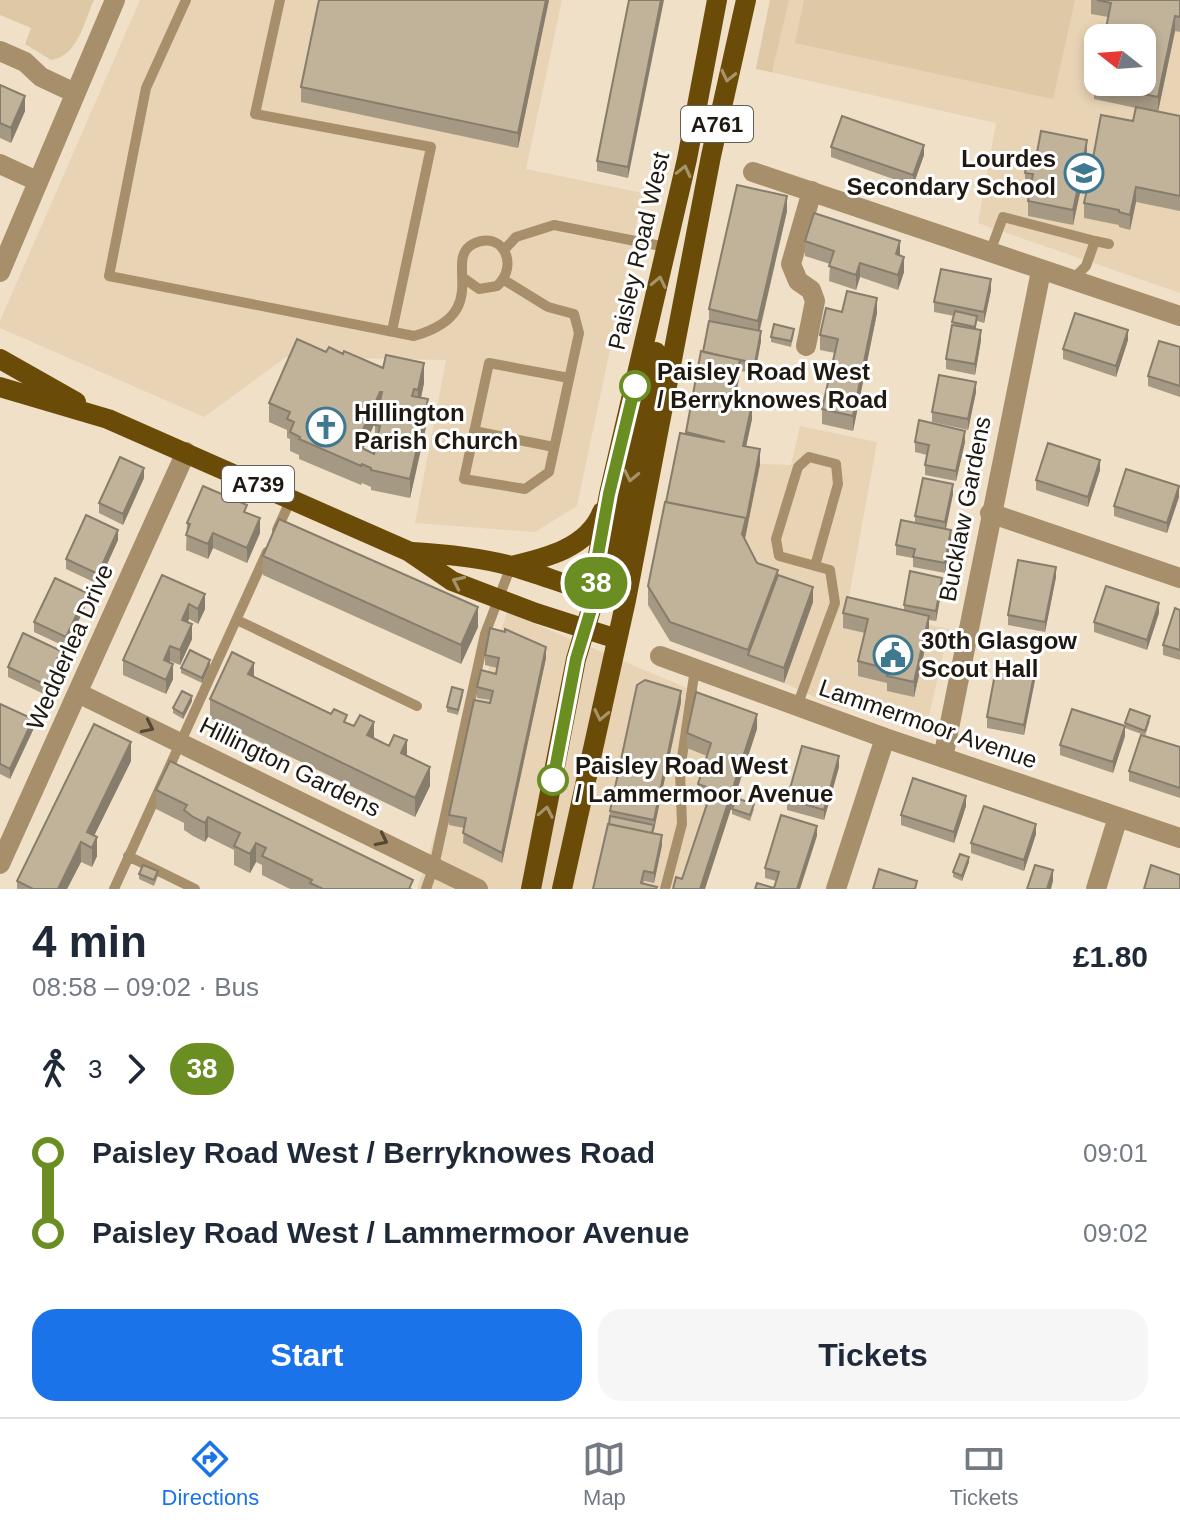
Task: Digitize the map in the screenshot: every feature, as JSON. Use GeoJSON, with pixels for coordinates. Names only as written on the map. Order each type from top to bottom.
{"type":"FeatureCollection","features":[{"type":"Feature","properties":{"kind":"main road","name":"Paisley Road West"},"geometry":{"type":"LineString","coordinates":[[531,889],[583,629],[596,593],[596,566],[609,494],[687,159],[717,0]]}},
{"type":"Feature","properties":{"kind":"main road","name":"Paisley Road West"},"geometry":{"type":"LineString","coordinates":[[562,889],[626,600],[712,147],[746,0]]}},
{"type":"Feature","properties":{"kind":"main road"},"geometry":{"type":"LineString","coordinates":[[549,617],[578,612],[613,568],[664,323],[683,295]]}},
{"type":"Feature","properties":{"kind":"main road","name":"A739"},"geometry":{"type":"LineString","coordinates":[[0,359],[108,419],[408,551],[452,581],[617,639]]}},
{"type":"Feature","properties":{"kind":"main road","name":"A739"},"geometry":{"type":"LineString","coordinates":[[0,387],[108,419]]}},
{"type":"Feature","properties":{"kind":"main road"},"geometry":{"type":"LineString","coordinates":[[511,566],[567,549],[581,540],[598,522],[609,494]]}},
{"type":"Feature","properties":{"kind":"main road","name":"A739"},"geometry":{"type":"LineString","coordinates":[[408,551],[455,555],[511,566],[626,600]]}},
{"type":"Feature","properties":{"kind":"street"},"geometry":{"type":"LineString","coordinates":[[0,272],[115,0]]}},
{"type":"Feature","properties":{"kind":"street"},"geometry":{"type":"LineString","coordinates":[[0,51],[25,62],[41,77],[75,93]]}},
{"type":"Feature","properties":{"kind":"street"},"geometry":{"type":"LineString","coordinates":[[0,164],[37,181]]}},
{"type":"Feature","properties":{"kind":"street"},"geometry":{"type":"LineString","coordinates":[[753,172],[1180,316]]}},
{"type":"Feature","properties":{"kind":"street"},"geometry":{"type":"LineString","coordinates":[[806,346],[815,301],[811,290],[798,281],[791,264],[812,191]]}},
{"type":"Feature","properties":{"kind":"street"},"geometry":{"type":"LineString","coordinates":[[666,247],[693,250]]}},
{"type":"Feature","properties":{"kind":"street","name":"Bucklaw Gardens"},"geometry":{"type":"LineString","coordinates":[[943,758],[1041,271]]}},
{"type":"Feature","properties":{"kind":"street","name":"Wedderlea Drive"},"geometry":{"type":"LineString","coordinates":[[0,864],[186,452]]}},
{"type":"Feature","properties":{"kind":"street"},"geometry":{"type":"LineString","coordinates":[[990,513],[1180,578]]}},
{"type":"Feature","properties":{"kind":"street","name":"Lammermoor Avenue"},"geometry":{"type":"LineString","coordinates":[[660,656],[885,738],[1180,838]]}},
{"type":"Feature","properties":{"kind":"street","name":"Hillington Gardens"},"geometry":{"type":"LineString","coordinates":[[78,693],[478,889]]}},
{"type":"Feature","properties":{"kind":"street"},"geometry":{"type":"LineString","coordinates":[[836,889],[885,738]]}},
{"type":"Feature","properties":{"kind":"street"},"geometry":{"type":"LineString","coordinates":[[1096,889],[1118,817]]}},
{"type":"Feature","properties":{"kind":"lane"},"geometry":{"type":"LineString","coordinates":[[186,0],[146,88],[109,276],[414,336],[435,330],[458,311],[465,279],[461,263],[467,248],[474,243],[490,241],[504,250],[508,270],[497,286],[479,289],[465,279]]}},
{"type":"Feature","properties":{"kind":"lane"},"geometry":{"type":"LineString","coordinates":[[280,0],[255,114],[431,147],[392,331]]}},
{"type":"Feature","properties":{"kind":"lane"},"geometry":{"type":"LineString","coordinates":[[990,252],[1003,217],[1109,244]]}},
{"type":"Feature","properties":{"kind":"lane"},"geometry":{"type":"LineString","coordinates":[[504,250],[516,237],[554,225],[666,247]]}},
{"type":"Feature","properties":{"kind":"lane"},"geometry":{"type":"LineString","coordinates":[[1072,280],[1086,266],[1095,241]]}},
{"type":"Feature","properties":{"kind":"lane"},"geometry":{"type":"LineString","coordinates":[[504,280],[548,307],[574,314],[579,333],[549,472],[525,489],[464,479],[489,363],[569,378]]}},
{"type":"Feature","properties":{"kind":"lane"},"geometry":{"type":"LineString","coordinates":[[474,431],[554,447]]}},
{"type":"Feature","properties":{"kind":"lane"},"geometry":{"type":"LineString","coordinates":[[797,706],[835,603],[830,570],[815,566],[779,556],[776,539],[798,467],[809,457],[836,464],[838,484],[815,566]]}},
{"type":"Feature","properties":{"kind":"lane"},"geometry":{"type":"LineString","coordinates":[[114,889],[291,499]]}},
{"type":"Feature","properties":{"kind":"lane"},"geometry":{"type":"LineString","coordinates":[[426,889],[434,866],[485,634],[511,566]]}},
{"type":"Feature","properties":{"kind":"lane"},"geometry":{"type":"LineString","coordinates":[[237,620],[417,706]]}},
{"type":"Feature","properties":{"kind":"lane"},"geometry":{"type":"LineString","coordinates":[[665,889],[682,824],[680,771],[695,669]]}},
{"type":"Feature","properties":{"kind":"lane"},"geometry":{"type":"LineString","coordinates":[[128,856],[195,889]]}},
{"type":"Feature","properties":{"kind":"shaded area"},"geometry":{"type":"Polygon","coordinates":[[[0,0],[94,0],[74,45],[68,52],[51,60],[25,44],[31,28],[0,15],[0,0]]]}},
{"type":"Feature","properties":{"kind":"shaded area"},"geometry":{"type":"Polygon","coordinates":[[[140,0],[562,0],[526,169],[643,193],[577,506],[535,532],[415,523],[446,360],[286,357],[204,417],[0,328],[0,321],[140,0]]]}},
{"type":"Feature","properties":{"kind":"shaded area","name":"Lourdes Secondary School"},"geometry":{"type":"Polygon","coordinates":[[[770,0],[1180,0],[1180,293],[978,223],[996,123],[756,69],[770,0]]]}},
{"type":"Feature","properties":{"kind":"shaded area"},"geometry":{"type":"Polygon","coordinates":[[[770,0],[789,0],[772,72],[756,69],[770,0]]]}},
{"type":"Feature","properties":{"kind":"shaded area"},"geometry":{"type":"Polygon","coordinates":[[[804,0],[1075,0],[1053,99],[795,43],[804,0]]]}},
{"type":"Feature","properties":{"kind":"shaded area"},"geometry":{"type":"Polygon","coordinates":[[[800,426],[877,442],[847,608],[949,629],[926,729],[830,704],[784,683],[670,641],[648,605],[760,464],[791,465],[800,426]]]}},
{"type":"Feature","properties":{"kind":"shaded area"},"geometry":{"type":"Polygon","coordinates":[[[507,612],[758,718],[705,889],[417,889],[507,612]]]}},
{"type":"Feature","properties":{"kind":"building"},"geometry":{"type":"Polygon","coordinates":[[[319,0],[546,0],[518,133],[301,87],[319,0]]]}},
{"type":"Feature","properties":{"kind":"building"},"geometry":{"type":"Polygon","coordinates":[[[629,0],[661,0],[628,167],[597,161],[629,0]]]}},
{"type":"Feature","properties":{"kind":"building"},"geometry":{"type":"Polygon","coordinates":[[[1097,0],[1180,0],[1180,17],[1175,16],[1158,97],[1153,96],[1156,96],[1156,24],[1107,24],[1111,3],[1097,0]]]}},
{"type":"Feature","properties":{"kind":"building"},"geometry":{"type":"Polygon","coordinates":[[[0,85],[25,96],[11,128],[0,123],[0,85]]]}},
{"type":"Feature","properties":{"kind":"building"},"geometry":{"type":"Polygon","coordinates":[[[1136,107],[1180,116],[1180,196],[1136,187],[1130,215],[1084,203],[1089,180],[1080,178],[1073,210],[1028,201],[1033,174],[1025,173],[1028,157],[1036,158],[1041,131],[1087,140],[1082,168],[1091,169],[1101,115],[1133,121],[1136,107]]]}},
{"type":"Feature","properties":{"kind":"building"},"geometry":{"type":"Polygon","coordinates":[[[842,116],[924,145],[913,175],[831,147],[842,116]]]}},
{"type":"Feature","properties":{"kind":"building"},"geometry":{"type":"Polygon","coordinates":[[[737,185],[787,196],[758,321],[709,309],[737,185]]]}},
{"type":"Feature","properties":{"kind":"building"},"geometry":{"type":"Polygon","coordinates":[[[814,213],[900,241],[896,254],[904,257],[898,275],[860,263],[856,275],[829,266],[834,251],[805,241],[814,213]]]}},
{"type":"Feature","properties":{"kind":"building"},"geometry":{"type":"Polygon","coordinates":[[[941,269],[991,279],[984,312],[934,302],[941,269]]]}},
{"type":"Feature","properties":{"kind":"building"},"geometry":{"type":"Polygon","coordinates":[[[847,291],[877,298],[853,416],[822,409],[838,339],[820,335],[826,308],[842,312],[847,291]]]}},
{"type":"Feature","properties":{"kind":"building"},"geometry":{"type":"Polygon","coordinates":[[[955,311],[977,316],[975,327],[952,322],[955,311]]]}},
{"type":"Feature","properties":{"kind":"building"},"geometry":{"type":"Polygon","coordinates":[[[1075,313],[1128,330],[1116,366],[1063,349],[1075,313]]]}},
{"type":"Feature","properties":{"kind":"building"},"geometry":{"type":"Polygon","coordinates":[[[709,321],[761,331],[755,363],[703,352],[709,321]]]}},
{"type":"Feature","properties":{"kind":"building"},"geometry":{"type":"Polygon","coordinates":[[[774,324],[794,329],[791,341],[771,337],[774,324]]]}},
{"type":"Feature","properties":{"kind":"building"},"geometry":{"type":"Polygon","coordinates":[[[952,325],[981,330],[975,364],[946,359],[952,325]]]}},
{"type":"Feature","properties":{"kind":"building","name":"Hillington Parish Church"},"geometry":{"type":"Polygon","coordinates":[[[297,339],[326,352],[329,347],[343,354],[344,351],[383,368],[386,355],[424,363],[418,390],[414,389],[412,396],[428,399],[410,479],[371,470],[299,439],[290,432],[294,422],[287,419],[290,412],[269,403],[297,339]],[[382,392],[356,445],[374,454],[380,426],[375,425],[382,392]]]}},
{"type":"Feature","properties":{"kind":"building"},"geometry":{"type":"Polygon","coordinates":[[[1159,341],[1180,347],[1180,386],[1148,376],[1159,341]]]}},
{"type":"Feature","properties":{"kind":"building"},"geometry":{"type":"Polygon","coordinates":[[[701,351],[740,360],[731,405],[736,406],[737,401],[752,404],[743,446],[760,449],[746,522],[746,518],[666,502],[680,433],[725,442],[686,432],[701,351]]]}},
{"type":"Feature","properties":{"kind":"building"},"geometry":{"type":"Polygon","coordinates":[[[939,375],[976,382],[968,419],[932,412],[939,375]]]}},
{"type":"Feature","properties":{"kind":"building"},"geometry":{"type":"Polygon","coordinates":[[[919,420],[965,431],[956,471],[925,465],[929,445],[915,442],[919,420]]]}},
{"type":"Feature","properties":{"kind":"building"},"geometry":{"type":"Polygon","coordinates":[[[1048,443],[1100,460],[1088,497],[1036,480],[1048,443]]]}},
{"type":"Feature","properties":{"kind":"building"},"geometry":{"type":"Polygon","coordinates":[[[120,457],[144,468],[123,514],[99,503],[120,457]]]}},
{"type":"Feature","properties":{"kind":"building"},"geometry":{"type":"Polygon","coordinates":[[[1126,469],[1179,486],[1167,523],[1114,506],[1126,469]]]}},
{"type":"Feature","properties":{"kind":"building"},"geometry":{"type":"Polygon","coordinates":[[[923,478],[953,484],[945,522],[915,516],[923,478]]]}},
{"type":"Feature","properties":{"kind":"building"},"geometry":{"type":"Polygon","coordinates":[[[203,486],[247,505],[244,512],[260,518],[247,548],[213,533],[208,544],[186,535],[190,524],[187,523],[203,486]]]}},
{"type":"Feature","properties":{"kind":"building"},"geometry":{"type":"Polygon","coordinates":[[[665,502],[746,518],[742,534],[757,563],[778,570],[748,650],[670,622],[648,586],[665,502]]]}},
{"type":"Feature","properties":{"kind":"building"},"geometry":{"type":"Polygon","coordinates":[[[86,515],[118,530],[98,574],[66,559],[86,515]]]}},
{"type":"Feature","properties":{"kind":"building"},"geometry":{"type":"Polygon","coordinates":[[[279,519],[478,607],[461,645],[263,556],[279,519]]]}},
{"type":"Feature","properties":{"kind":"building"},"geometry":{"type":"Polygon","coordinates":[[[901,520],[951,530],[945,563],[913,557],[915,549],[896,545],[901,520]]]}},
{"type":"Feature","properties":{"kind":"building"},"geometry":{"type":"Polygon","coordinates":[[[1018,560],[1056,567],[1045,622],[1008,615],[1018,560]]]}},
{"type":"Feature","properties":{"kind":"building"},"geometry":{"type":"Polygon","coordinates":[[[910,571],[942,578],[936,611],[904,605],[910,571]]]}},
{"type":"Feature","properties":{"kind":"building"},"geometry":{"type":"Polygon","coordinates":[[[162,575],[205,594],[198,609],[189,604],[182,620],[192,624],[180,650],[170,646],[164,660],[173,664],[166,680],[123,660],[162,575]]]}},
{"type":"Feature","properties":{"kind":"building"},"geometry":{"type":"Polygon","coordinates":[[[778,575],[813,587],[784,668],[748,655],[778,575]]]}},
{"type":"Feature","properties":{"kind":"building"},"geometry":{"type":"Polygon","coordinates":[[[55,578],[87,593],[66,637],[34,622],[55,578]]]}},
{"type":"Feature","properties":{"kind":"building"},"geometry":{"type":"Polygon","coordinates":[[[1106,586],[1159,603],[1147,640],[1094,622],[1106,586]]]}},
{"type":"Feature","properties":{"kind":"building","name":"30th Glasgow Scout Hall"},"geometry":{"type":"Polygon","coordinates":[[[847,597],[929,616],[914,682],[887,676],[888,669],[858,661],[868,619],[843,613],[847,597]]]}},
{"type":"Feature","properties":{"kind":"building"},"geometry":{"type":"Polygon","coordinates":[[[1175,608],[1180,610],[1180,650],[1163,645],[1175,608]]]}},
{"type":"Feature","properties":{"kind":"building"},"geometry":{"type":"Polygon","coordinates":[[[490,628],[505,632],[505,629],[546,647],[502,853],[463,833],[466,818],[449,815],[474,700],[490,703],[493,691],[477,687],[481,670],[496,674],[499,658],[485,655],[490,628]]]}},
{"type":"Feature","properties":{"kind":"building"},"geometry":{"type":"Polygon","coordinates":[[[23,633],[61,651],[46,685],[8,667],[23,633]]]}},
{"type":"Feature","properties":{"kind":"building"},"geometry":{"type":"Polygon","coordinates":[[[190,650],[210,660],[202,678],[181,668],[190,650]]]}},
{"type":"Feature","properties":{"kind":"building"},"geometry":{"type":"Polygon","coordinates":[[[232,652],[254,663],[248,674],[331,714],[334,709],[347,715],[344,722],[354,726],[360,715],[374,722],[367,735],[389,746],[394,735],[407,740],[401,753],[430,767],[415,798],[210,699],[232,652]]]}},
{"type":"Feature","properties":{"kind":"building"},"geometry":{"type":"Polygon","coordinates":[[[997,663],[1035,670],[1024,725],[987,717],[997,663]]]}},
{"type":"Feature","properties":{"kind":"building"},"geometry":{"type":"Polygon","coordinates":[[[645,680],[681,691],[654,820],[610,811],[637,685],[645,680]]]}},
{"type":"Feature","properties":{"kind":"building"},"geometry":{"type":"Polygon","coordinates":[[[452,687],[463,690],[458,710],[447,707],[452,687]]]}},
{"type":"Feature","properties":{"kind":"building"},"geometry":{"type":"Polygon","coordinates":[[[182,691],[192,696],[183,714],[173,708],[182,691]]]}},
{"type":"Feature","properties":{"kind":"building"},"geometry":{"type":"Polygon","coordinates":[[[696,692],[757,714],[700,889],[673,889],[676,877],[682,879],[712,789],[698,784],[711,743],[687,733],[696,692]]]}},
{"type":"Feature","properties":{"kind":"building"},"geometry":{"type":"Polygon","coordinates":[[[0,704],[33,719],[10,769],[0,764],[0,704]]]}},
{"type":"Feature","properties":{"kind":"building"},"geometry":{"type":"Polygon","coordinates":[[[1072,709],[1125,726],[1113,762],[1060,745],[1072,709]]]}},
{"type":"Feature","properties":{"kind":"building"},"geometry":{"type":"Polygon","coordinates":[[[1130,709],[1150,716],[1145,731],[1125,723],[1130,709]]]}},
{"type":"Feature","properties":{"kind":"building"},"geometry":{"type":"Polygon","coordinates":[[[94,724],[131,742],[87,832],[97,837],[92,848],[81,842],[58,889],[33,889],[17,881],[94,724]]]}},
{"type":"Feature","properties":{"kind":"building"},"geometry":{"type":"Polygon","coordinates":[[[1141,735],[1180,747],[1180,788],[1129,771],[1141,735]]]}},
{"type":"Feature","properties":{"kind":"building"},"geometry":{"type":"Polygon","coordinates":[[[802,746],[839,756],[824,810],[787,799],[802,746]]]}},
{"type":"Feature","properties":{"kind":"building"},"geometry":{"type":"Polygon","coordinates":[[[170,761],[413,880],[409,889],[323,889],[310,883],[312,880],[262,856],[266,848],[256,843],[250,854],[234,846],[240,833],[208,817],[205,823],[193,817],[184,810],[187,805],[156,790],[170,761]]]}},
{"type":"Feature","properties":{"kind":"building"},"geometry":{"type":"Polygon","coordinates":[[[913,778],[966,796],[954,832],[901,815],[913,778]]]}},
{"type":"Feature","properties":{"kind":"building"},"geometry":{"type":"Polygon","coordinates":[[[736,798],[754,804],[750,815],[732,809],[736,798]]]}},
{"type":"Feature","properties":{"kind":"building"},"geometry":{"type":"Polygon","coordinates":[[[984,806],[1036,824],[1024,860],[971,843],[984,806]]]}},
{"type":"Feature","properties":{"kind":"building"},"geometry":{"type":"Polygon","coordinates":[[[781,815],[817,826],[797,889],[755,889],[757,883],[774,888],[779,872],[765,868],[781,815]]]}},
{"type":"Feature","properties":{"kind":"building"},"geometry":{"type":"Polygon","coordinates":[[[610,816],[654,825],[652,833],[609,824],[610,816]]]}},
{"type":"Feature","properties":{"kind":"building"},"geometry":{"type":"Polygon","coordinates":[[[608,824],[662,835],[654,873],[644,871],[641,883],[656,889],[593,889],[608,824]]]}},
{"type":"Feature","properties":{"kind":"building"},"geometry":{"type":"Polygon","coordinates":[[[960,854],[969,857],[962,876],[953,872],[960,854]]]}},
{"type":"Feature","properties":{"kind":"building"},"geometry":{"type":"Polygon","coordinates":[[[143,865],[158,871],[154,880],[139,874],[143,865]]]}},
{"type":"Feature","properties":{"kind":"building"},"geometry":{"type":"Polygon","coordinates":[[[1035,865],[1053,870],[1047,889],[1027,889],[1035,865]]]}},
{"type":"Feature","properties":{"kind":"building"},"geometry":{"type":"Polygon","coordinates":[[[1151,865],[1180,875],[1180,889],[1144,889],[1151,865]]]}},
{"type":"Feature","properties":{"kind":"building"},"geometry":{"type":"Polygon","coordinates":[[[879,869],[917,881],[915,889],[873,889],[879,869]]]}},
{"type":"Feature","properties":{"kind":"bus line","name":"38"},"geometry":{"type":"LineString","coordinates":[[553,780],[576,659],[596,593],[596,566],[609,494],[635,386]]}},
{"type":"Feature","properties":{"kind":"place","name":"Lourdes Secondary School"},"geometry":{"type":"Point","coordinates":[1084,173]}},
{"type":"Feature","properties":{"kind":"place","name":"Paisley Road West / Berryknowes Road"},"geometry":{"type":"Point","coordinates":[635,386]}},
{"type":"Feature","properties":{"kind":"place","name":"Hillington Parish Church"},"geometry":{"type":"Point","coordinates":[326,427]}},
{"type":"Feature","properties":{"kind":"place","name":"30th Glasgow Scout Hall"},"geometry":{"type":"Point","coordinates":[893,655]}},
{"type":"Feature","properties":{"kind":"place","name":"Paisley Road West / Lammermoor Avenue"},"geometry":{"type":"Point","coordinates":[553,780]}}]}
